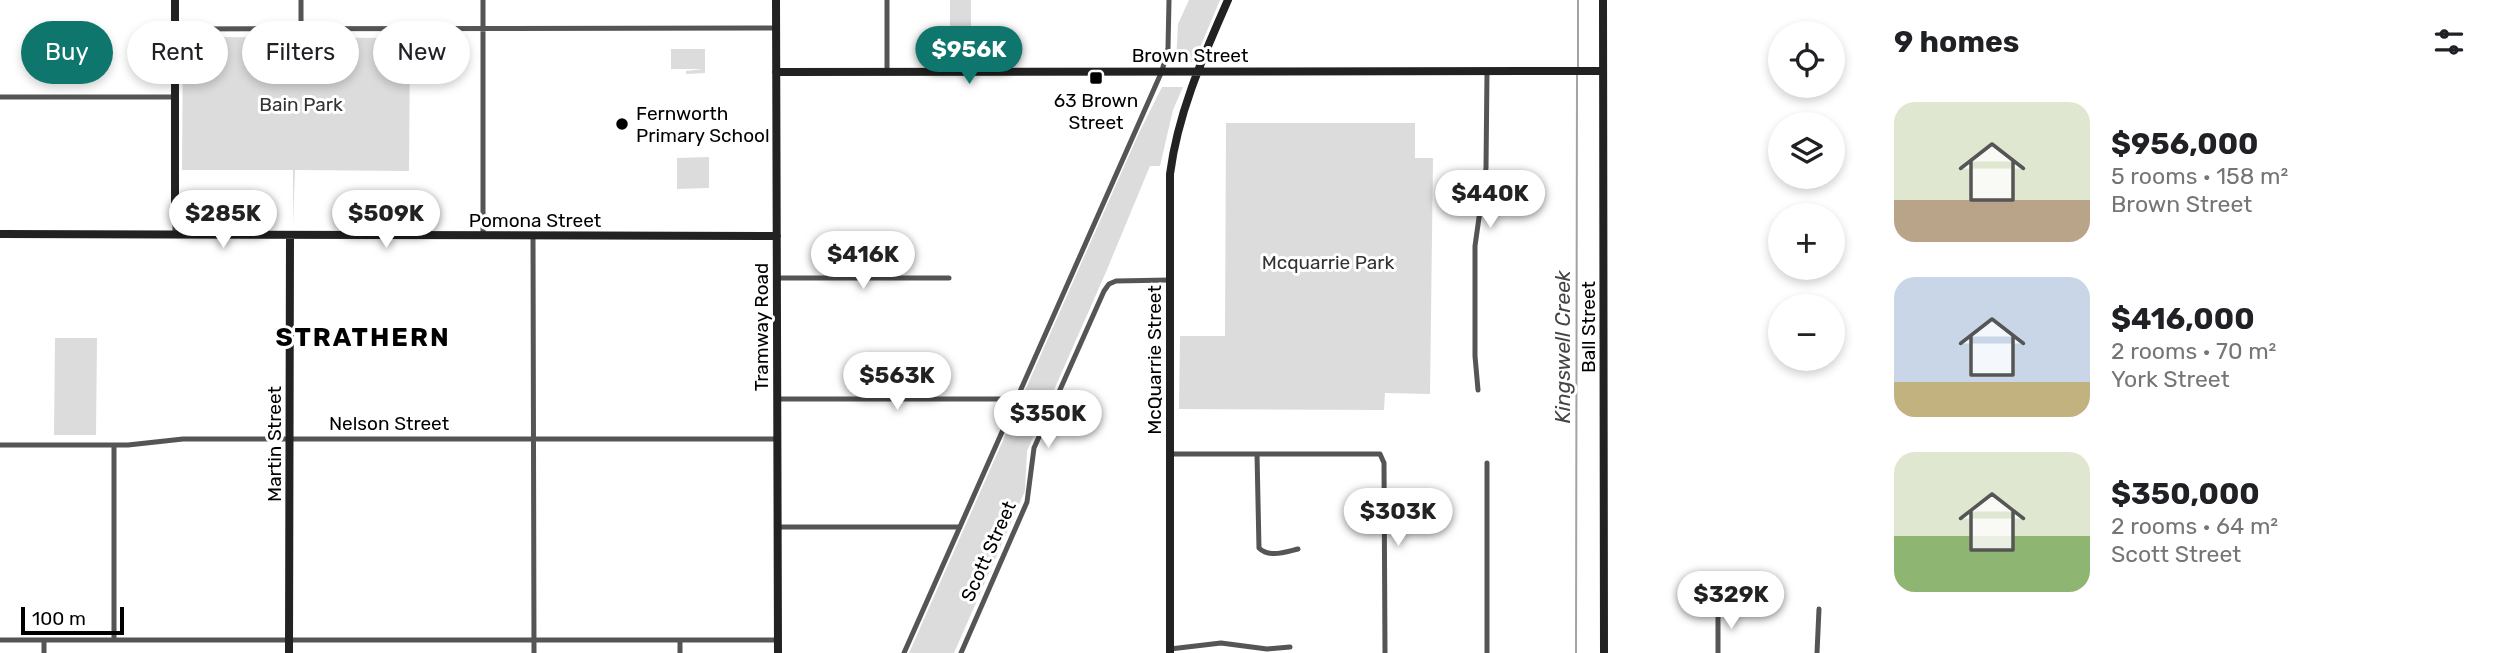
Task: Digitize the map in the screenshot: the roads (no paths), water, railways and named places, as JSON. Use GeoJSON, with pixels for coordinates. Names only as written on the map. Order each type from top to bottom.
{"type":"FeatureCollection","features":[{"type":"Feature","properties":{"kind":"street"},"geometry":{"type":"LineString","coordinates":[[175,0],[175,21]]}},
{"type":"Feature","properties":{"kind":"street"},"geometry":{"type":"LineString","coordinates":[[301,0],[301,21]]}},
{"type":"Feature","properties":{"kind":"street"},"geometry":{"type":"LineString","coordinates":[[483,0],[483,235]]}},
{"type":"Feature","properties":{"kind":"street","name":"Tramway Road"},"geometry":{"type":"LineString","coordinates":[[776,0],[778,653]]}},
{"type":"Feature","properties":{"kind":"street"},"geometry":{"type":"LineString","coordinates":[[887,0],[887,72]]}},
{"type":"Feature","properties":{"kind":"street"},"geometry":{"type":"LineString","coordinates":[[904,653],[1162,71],[1168,48],[1169,0]]}},
{"type":"Feature","properties":{"kind":"street"},"geometry":{"type":"LineString","coordinates":[[1197,71],[1228,0]]}},
{"type":"Feature","properties":{"kind":"street","name":"Ball Street"},"geometry":{"type":"LineString","coordinates":[[1603,0],[1604,653]]}},
{"type":"Feature","properties":{"kind":"street"},"geometry":{"type":"LineString","coordinates":[[359,29],[776,28]]}},
{"type":"Feature","properties":{"kind":"street","name":"McQuarrie Street"},"geometry":{"type":"LineString","coordinates":[[1170,651],[1171,164],[1184,108],[1197,71]]}},
{"type":"Feature","properties":{"kind":"street","name":"Brown Street"},"geometry":{"type":"LineString","coordinates":[[776,72],[1603,71]]}},
{"type":"Feature","properties":{"kind":"street"},"geometry":{"type":"LineString","coordinates":[[1478,390],[1475,356],[1475,246],[1486,168],[1487,72]]}},
{"type":"Feature","properties":{"kind":"street"},"geometry":{"type":"LineString","coordinates":[[175,84],[175,234]]}},
{"type":"Feature","properties":{"kind":"street"},"geometry":{"type":"LineString","coordinates":[[0,97],[175,97]]}},
{"type":"Feature","properties":{"kind":"street","name":"Pomona Street"},"geometry":{"type":"LineString","coordinates":[[0,234],[777,236]]}},
{"type":"Feature","properties":{"kind":"street"},"geometry":{"type":"LineString","coordinates":[[533,235],[534,653]]}},
{"type":"Feature","properties":{"kind":"street","name":"Martin Street"},"geometry":{"type":"LineString","coordinates":[[289,653],[290,236]]}},
{"type":"Feature","properties":{"kind":"street"},"geometry":{"type":"LineString","coordinates":[[777,278],[949,278]]}},
{"type":"Feature","properties":{"kind":"street","name":"Scott Street"},"geometry":{"type":"LineString","coordinates":[[961,653],[1027,502],[1034,448],[1104,291],[1109,284],[1116,281],[1169,280]]}},
{"type":"Feature","properties":{"kind":"street"},"geometry":{"type":"LineString","coordinates":[[778,399],[1017,400]]}},
{"type":"Feature","properties":{"kind":"street","name":"Nelson Street"},"geometry":{"type":"LineString","coordinates":[[0,445],[114,445],[183,439],[778,439]]}},
{"type":"Feature","properties":{"kind":"street"},"geometry":{"type":"LineString","coordinates":[[114,445],[114,640]]}},
{"type":"Feature","properties":{"kind":"street"},"geometry":{"type":"LineString","coordinates":[[1170,454],[1380,454],[1384,463],[1385,653]]}},
{"type":"Feature","properties":{"kind":"street"},"geometry":{"type":"LineString","coordinates":[[1257,454],[1259,548],[1266,553],[1297,549]]}},
{"type":"Feature","properties":{"kind":"street"},"geometry":{"type":"LineString","coordinates":[[1487,653],[1488,463]]}},
{"type":"Feature","properties":{"kind":"street"},"geometry":{"type":"LineString","coordinates":[[778,527],[960,527]]}},
{"type":"Feature","properties":{"kind":"street"},"geometry":{"type":"LineString","coordinates":[[1718,608],[1718,653]]}},
{"type":"Feature","properties":{"kind":"street"},"geometry":{"type":"LineString","coordinates":[[1817,653],[1819,609]]}},
{"type":"Feature","properties":{"kind":"street"},"geometry":{"type":"LineString","coordinates":[[680,639],[680,653]]}},
{"type":"Feature","properties":{"kind":"street"},"geometry":{"type":"LineString","coordinates":[[0,640],[778,640]]}},
{"type":"Feature","properties":{"kind":"street"},"geometry":{"type":"LineString","coordinates":[[44,640],[44,653]]}},
{"type":"Feature","properties":{"kind":"street"},"geometry":{"type":"LineString","coordinates":[[1170,651],[1221,643],[1267,649],[1290,647]]}},
{"type":"Feature","properties":{"kind":"waterway","name":"Kingswell Creek"},"geometry":{"type":"LineString","coordinates":[[1578,0],[1578,69]]}},
{"type":"Feature","properties":{"kind":"waterway","name":"Kingswell Creek"},"geometry":{"type":"LineString","coordinates":[[1576,653],[1577,75]]}},
{"type":"Feature","properties":{"kind":"place","name":"63 Brown Street"},"geometry":{"type":"Point","coordinates":[1096,78]}},
{"type":"Feature","properties":{"kind":"place","name":"Fernworth Primary School"},"geometry":{"type":"Point","coordinates":[622,124]}},
{"type":"Feature","properties":{"kind":"district","name":"STRATHERN"},"geometry":{"type":"Point","coordinates":[363,337]}},
{"type":"Feature","properties":{"kind":"park label","name":"Bain Park"},"geometry":{"type":"Point","coordinates":[301,104]}},
{"type":"Feature","properties":{"kind":"park label","name":"Mcquarrie Park"},"geometry":{"type":"Point","coordinates":[1328,262]}}]}
